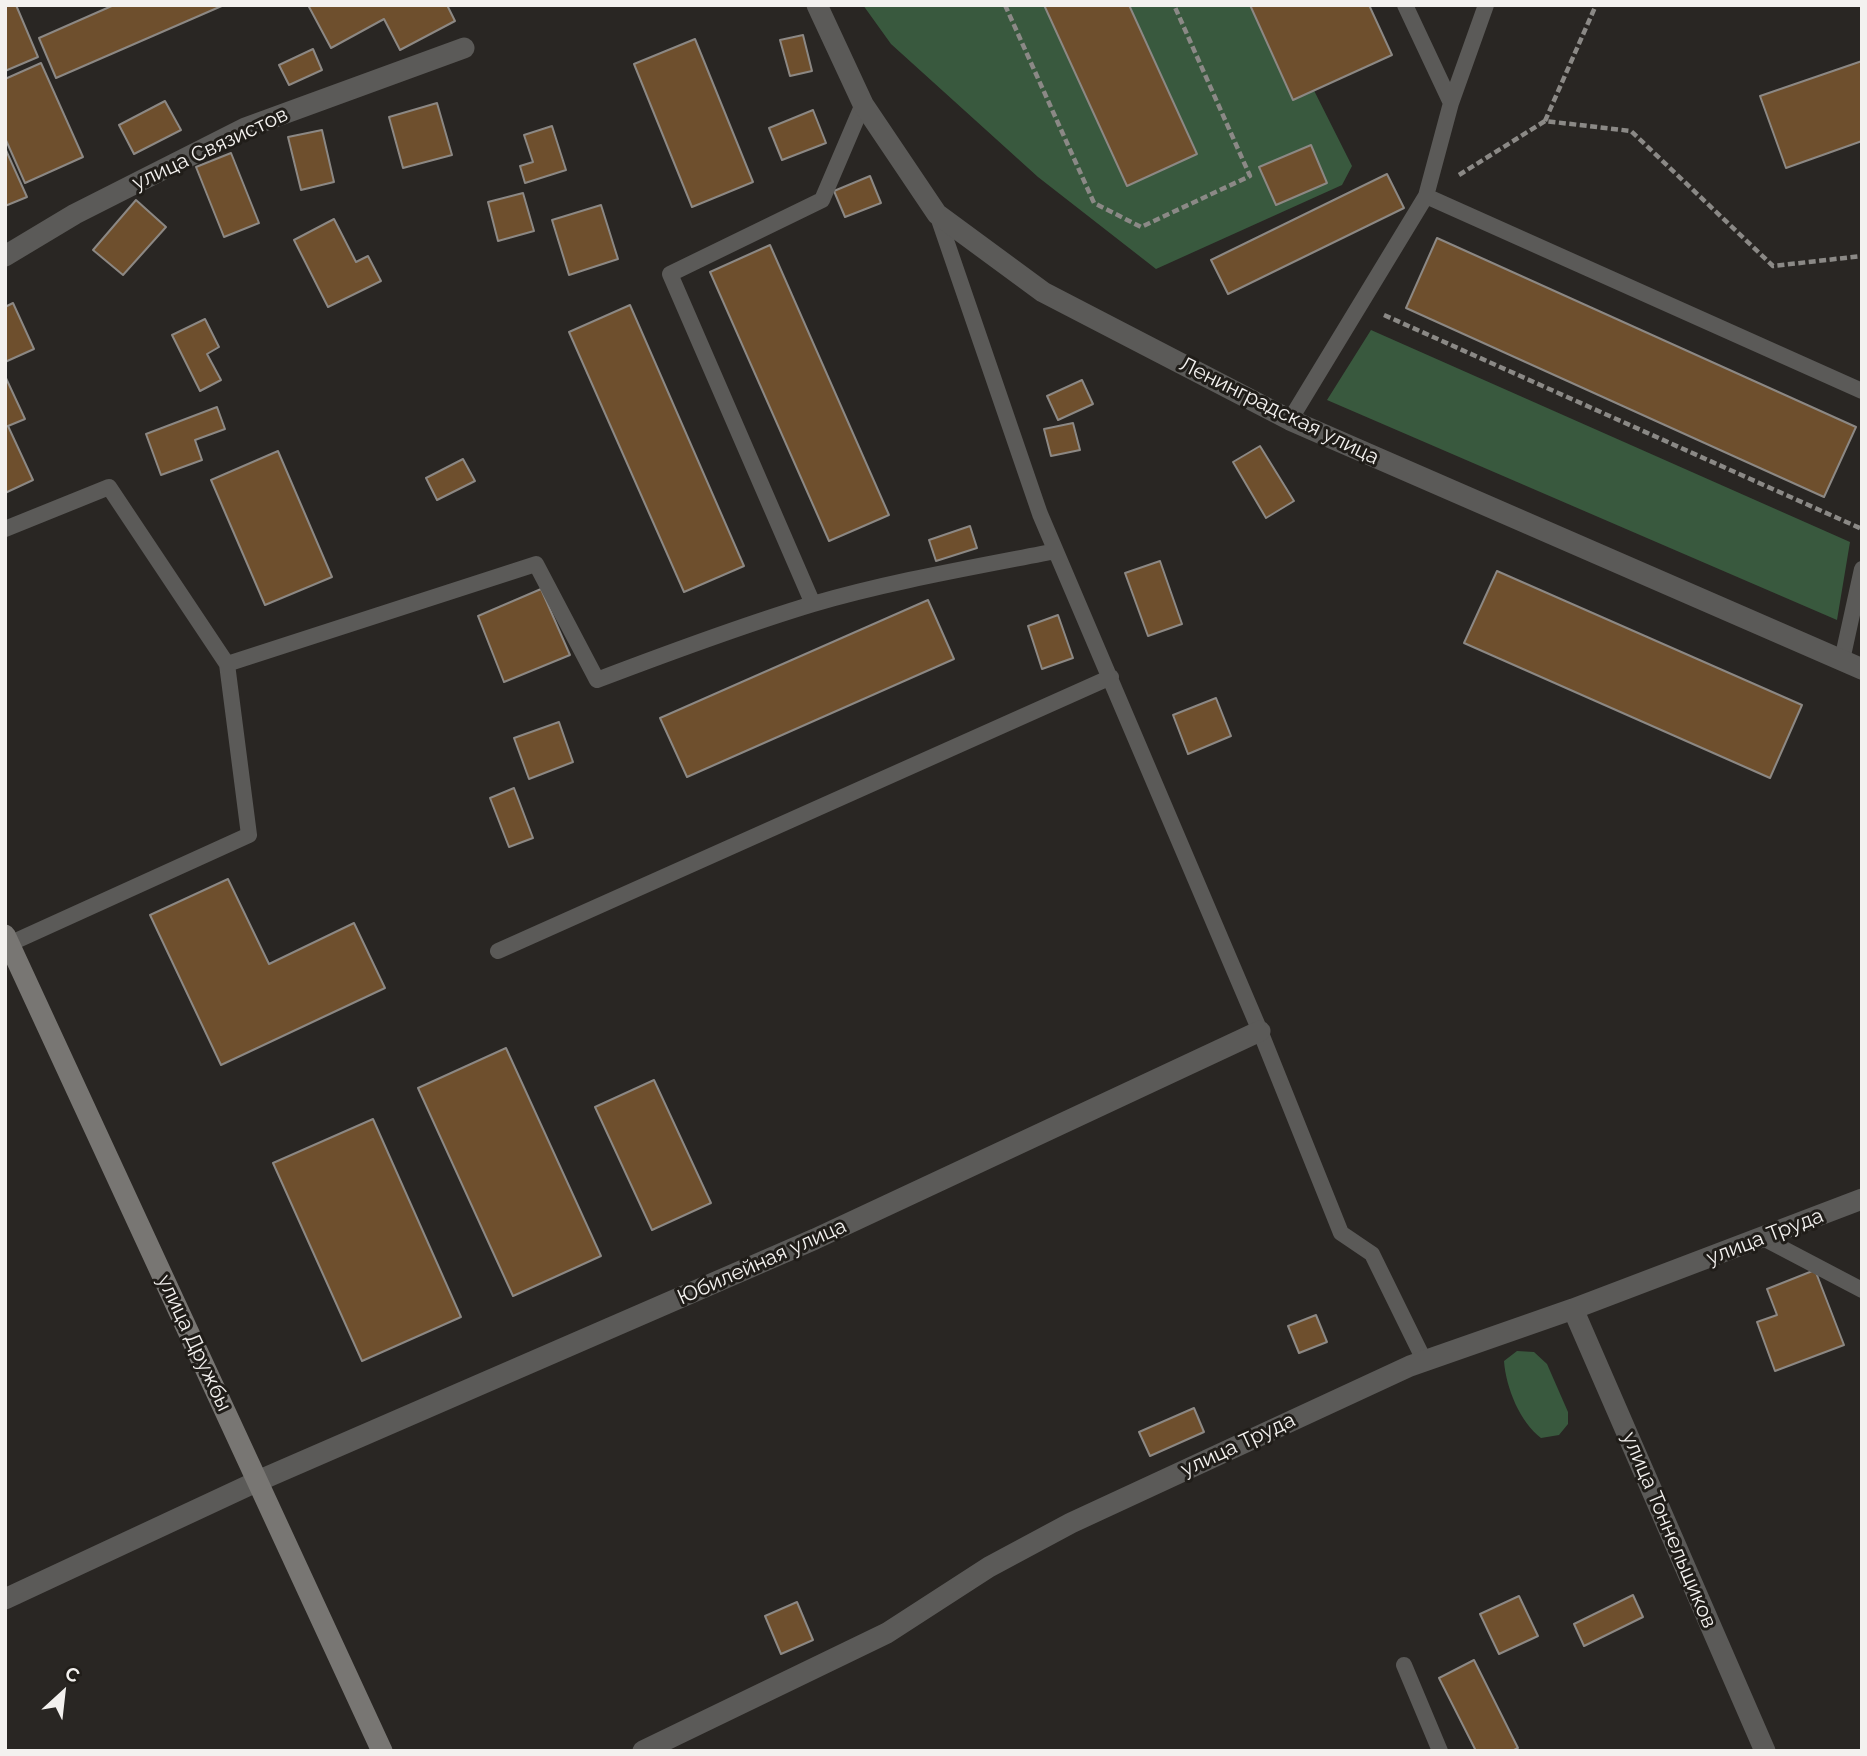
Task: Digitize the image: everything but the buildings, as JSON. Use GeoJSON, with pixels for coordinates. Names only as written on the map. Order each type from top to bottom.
{"type":"FeatureCollection","features":[{"type":"Feature","properties":{"kind":"street","name":"Ленинградская улица"},"geometry":{"type":"LineString","coordinates":[[817,5],[863,104],[937,214],[1043,292],[1290,421],[1852,665]]}},
{"type":"Feature","properties":{"kind":"street","name":"улица Связистов"},"geometry":{"type":"LineString","coordinates":[[5,256],[75,214],[245,128],[464,48]]}},
{"type":"Feature","properties":{"kind":"street","name":"улица Дружбы"},"geometry":{"type":"LineString","coordinates":[[7,939],[382,1751]]}},
{"type":"Feature","properties":{"kind":"street","name":"Юбилейная улица"},"geometry":{"type":"LineString","coordinates":[[5,1599],[258,1481],[815,1239],[1260,1031]]}},
{"type":"Feature","properties":{"kind":"street","name":"улица Труда"},"geometry":{"type":"LineString","coordinates":[[643,1751],[887,1633],[989,1567],[1070,1523],[1410,1366],[1573,1309],[1862,1199]]}},
{"type":"Feature","properties":{"kind":"street","name":"улица Тоннельщиков"},"geometry":{"type":"LineString","coordinates":[[1573,1309],[1765,1751]]}},
{"type":"Feature","properties":{"kind":"lane"},"geometry":{"type":"LineString","coordinates":[[1405,5],[1451,103]]}},
{"type":"Feature","properties":{"kind":"lane"},"geometry":{"type":"LineString","coordinates":[[1290,421],[1426,196],[1451,103],[1486,5]]}},
{"type":"Feature","properties":{"kind":"lane"},"geometry":{"type":"LineString","coordinates":[[813,604],[670,274],[822,200],[863,104]]}},
{"type":"Feature","properties":{"kind":"lane"},"geometry":{"type":"LineString","coordinates":[[1426,196],[1862,391]]}},
{"type":"Feature","properties":{"kind":"lane"},"geometry":{"type":"LineString","coordinates":[[937,214],[1040,514],[1260,1031],[1341,1233],[1372,1254],[1425,1362]]}},
{"type":"Feature","properties":{"kind":"lane"},"geometry":{"type":"LineString","coordinates":[[5,529],[108,487],[227,664],[249,835],[7,939]]}},
{"type":"Feature","properties":{"kind":"lane"},"geometry":{"type":"LineString","coordinates":[[227,664],[536,564],[597,680],[704,639],[813,604],[902,582],[1056,551]]}},
{"type":"Feature","properties":{"kind":"lane"},"geometry":{"type":"LineString","coordinates":[[1852,665],[1862,569]]}},
{"type":"Feature","properties":{"kind":"lane"},"geometry":{"type":"LineString","coordinates":[[498,951],[1111,677]]}},
{"type":"Feature","properties":{"kind":"lane"},"geometry":{"type":"LineString","coordinates":[[1763,1238],[1862,1290]]}},
{"type":"Feature","properties":{"kind":"lane"},"geometry":{"type":"LineString","coordinates":[[1404,1665],[1440,1751]]}},
{"type":"Feature","properties":{"kind":"path"},"geometry":{"type":"LineString","coordinates":[[1005,5],[1094,203],[1141,227],[1250,176],[1174,5]]}},
{"type":"Feature","properties":{"kind":"path"},"geometry":{"type":"LineString","coordinates":[[1426,196],[1545,121],[1596,5]]}},
{"type":"Feature","properties":{"kind":"path"},"geometry":{"type":"LineString","coordinates":[[1545,121],[1631,131],[1773,266],[1862,256]]}},
{"type":"Feature","properties":{"kind":"path"},"geometry":{"type":"LineString","coordinates":[[1361,304],[1862,529]]}},
{"type":"Feature","properties":{"kind":"green space"},"geometry":{"type":"Polygon","coordinates":[[[863,5],[1271,5],[1352,166],[1342,185],[1156,269],[1038,177],[891,44],[863,5]]]}},
{"type":"Feature","properties":{"kind":"green space"},"geometry":{"type":"Polygon","coordinates":[[[1371,330],[1850,542],[1837,620],[1327,400],[1371,330]]]}},
{"type":"Feature","properties":{"kind":"green space"},"geometry":{"type":"Polygon","coordinates":[[[1517,1351],[1534,1352],[1547,1364],[1568,1412],[1568,1424],[1559,1435],[1541,1438],[1533,1431],[1515,1404],[1504,1361],[1517,1351]]]}}]}
